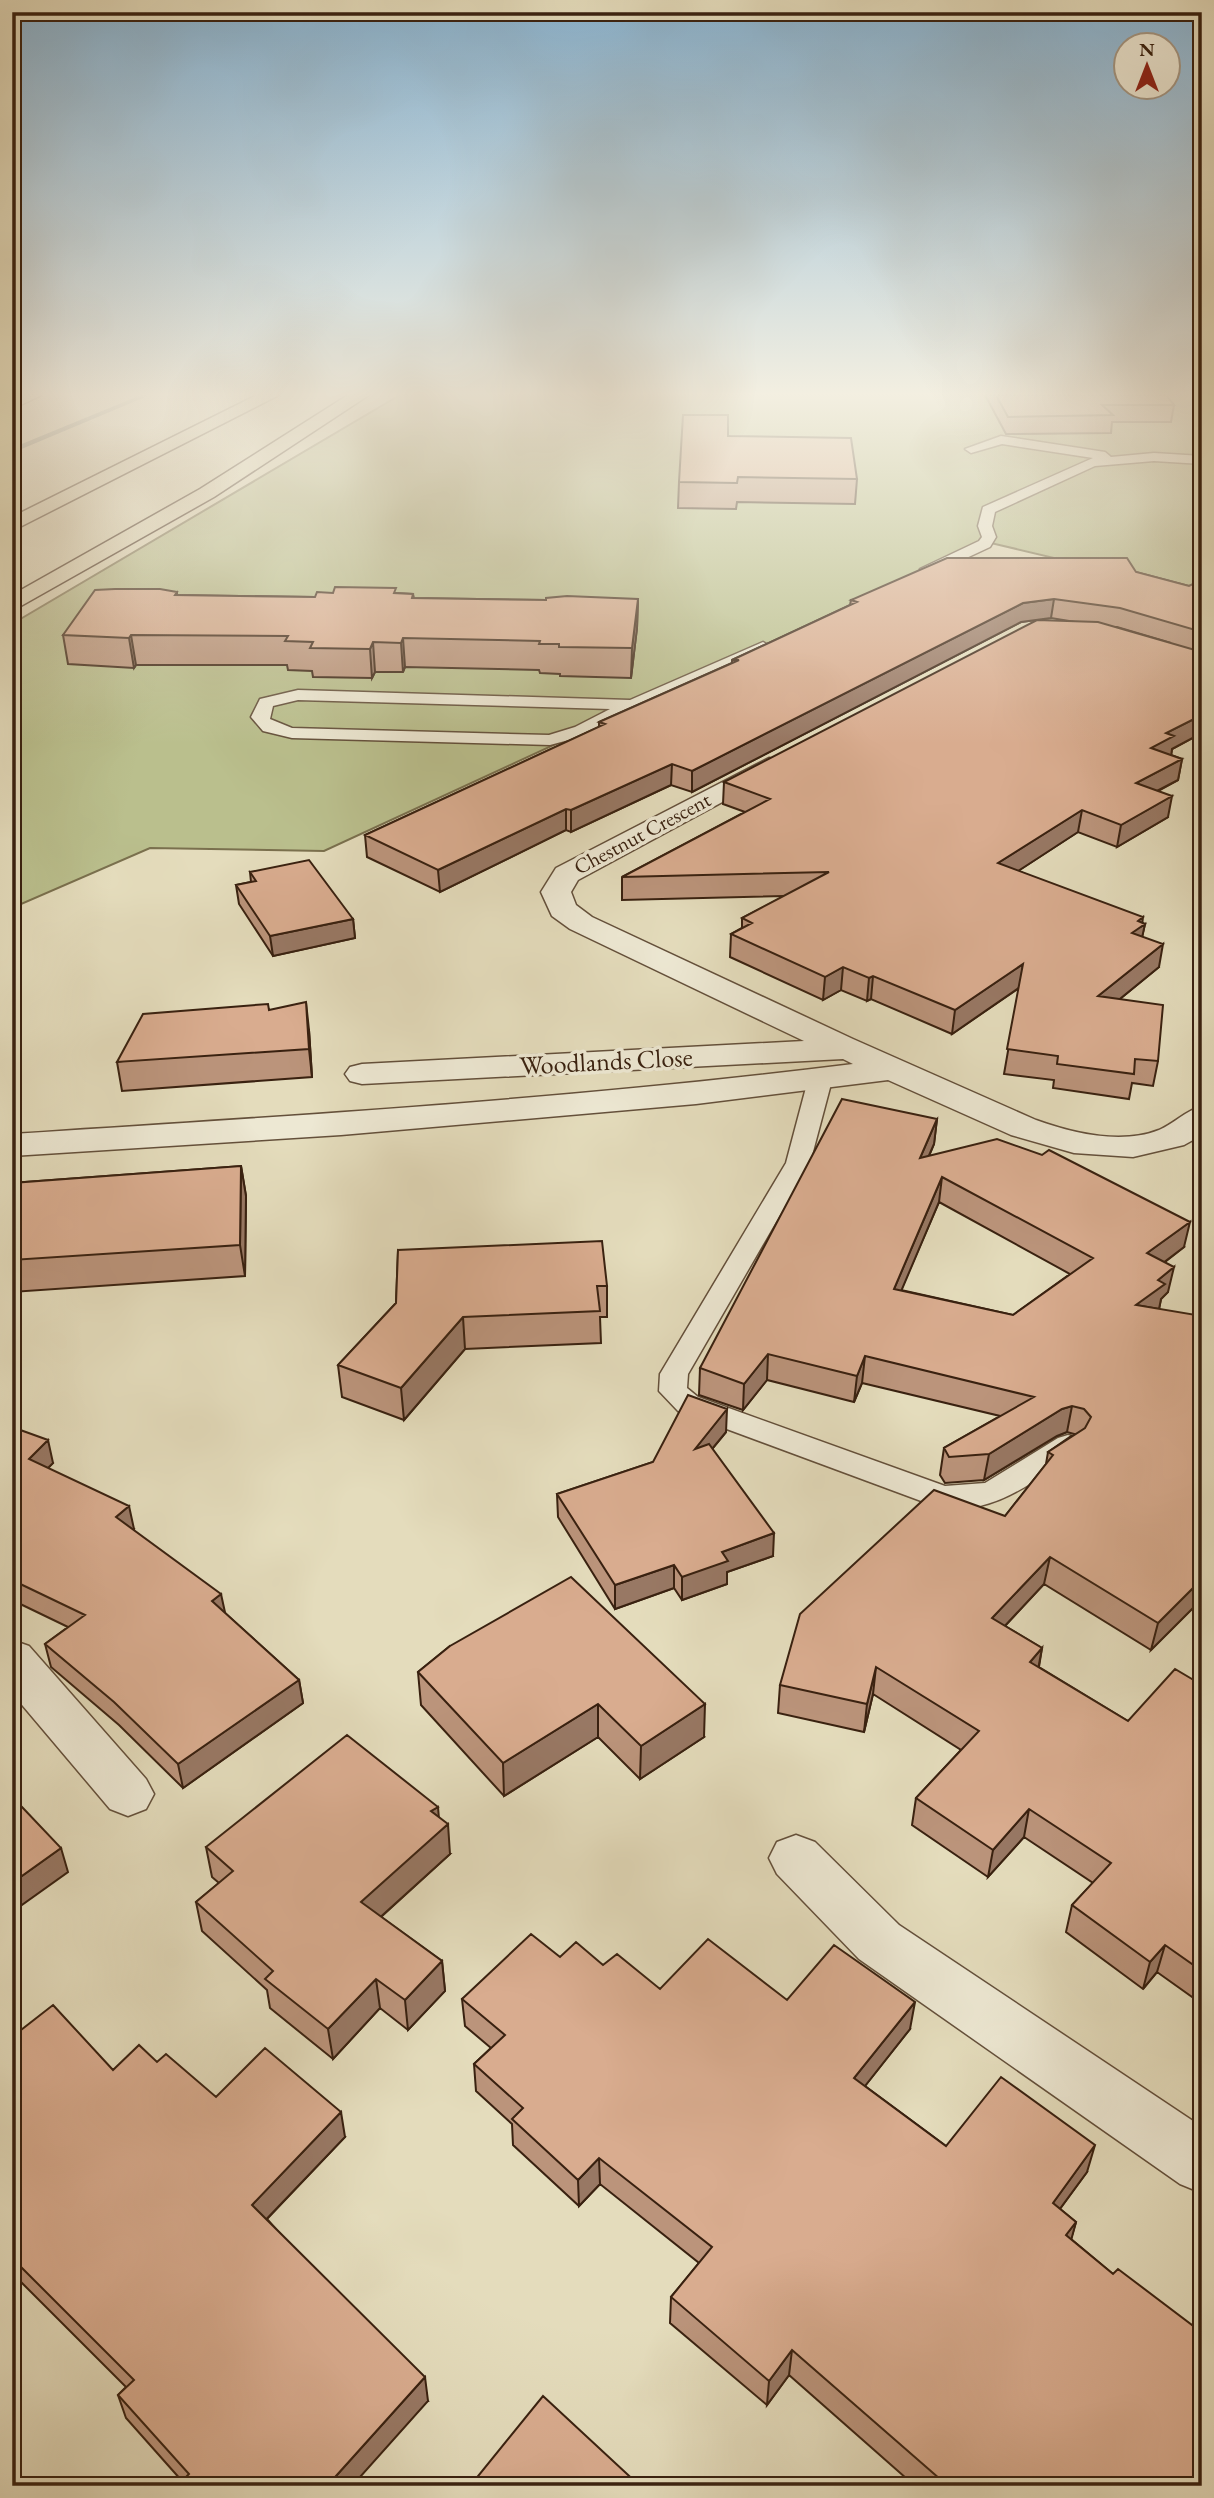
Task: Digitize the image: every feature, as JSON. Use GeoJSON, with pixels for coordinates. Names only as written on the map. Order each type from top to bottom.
{"type":"FeatureCollection","features":[{"type":"Feature","properties":{"kind":"highway"},"geometry":{"type":"LineString","coordinates":[[12,525],[39,512]]}},
{"type":"Feature","properties":{"kind":"highway"},"geometry":{"type":"LineString","coordinates":[[12,604],[175,512]]}},
{"type":"Feature","properties":{"kind":"street","name":"Chestnut Crescent"},"geometry":{"type":"LineString","coordinates":[[792,754],[566,874],[556,892],[557,901],[563,910],[581,923],[892,1069],[1044,1133],[1093,1144],[1129,1146],[1167,1140],[1189,1130],[1202,1117]]}},
{"type":"Feature","properties":{"kind":"street","name":"Woodlands Close"},"geometry":{"type":"LineString","coordinates":[[362,1074],[850,1049]]}},
{"type":"Feature","properties":{"kind":"street"},"geometry":{"type":"LineString","coordinates":[[12,1145],[341,1124],[820,1080],[892,1069]]}},
{"type":"Feature","properties":{"kind":"street"},"geometry":{"type":"LineString","coordinates":[[12,1659],[128,1794]]}},
{"type":"Feature","properties":{"kind":"street"},"geometry":{"type":"LineString","coordinates":[[796,1858],[878,1942],[1202,2163]]}},
{"type":"Feature","properties":{"kind":"lane"},"geometry":{"type":"LineString","coordinates":[[915,576],[985,544],[989,537],[985,526],[988,512]]}},
{"type":"Feature","properties":{"kind":"lane"},"geometry":{"type":"LineString","coordinates":[[632,705],[298,695],[266,703],[260,717],[262,723],[272,729],[292,733],[550,740],[581,731],[632,705],[776,641]]}},
{"type":"Feature","properties":{"kind":"lane"},"geometry":{"type":"LineString","coordinates":[[820,1080],[798,1163],[674,1374],[673,1391],[688,1404],[943,1497],[971,1497],[994,1492],[1068,1445]]}},
{"type":"Feature","properties":{"kind":"green space"},"geometry":{"type":"Polygon","coordinates":[[[202,512],[1202,512],[1202,593],[991,543],[324,851],[150,848],[12,908],[12,624],[202,512]]]}},
{"type":"Feature","properties":{"kind":"building"},"geometry":{"type":"Polygon","coordinates":[[[947,558],[1127,558],[1136,572],[1189,586],[1202,583],[1202,632],[1120,608],[1054,599],[1023,603],[692,771],[672,764],[571,810],[566,809],[438,870],[365,835],[605,724],[599,722],[739,660],[732,660],[857,602],[851,600],[947,558]]]}},
{"type":"Feature","properties":{"kind":"building"},"geometry":{"type":"Polygon","coordinates":[[[335,587],[396,588],[394,593],[413,594],[412,598],[546,600],[567,596],[638,599],[632,648],[559,647],[559,644],[539,644],[540,641],[403,638],[401,643],[373,642],[370,649],[310,648],[313,642],[285,641],[288,636],[131,635],[129,638],[63,635],[95,590],[160,589],[177,592],[175,595],[315,597],[317,592],[333,593],[335,587]]]}},
{"type":"Feature","properties":{"kind":"building"},"geometry":{"type":"Polygon","coordinates":[[[1037,620],[1098,622],[1202,652],[1202,715],[1166,733],[1174,736],[1151,748],[1182,759],[1136,783],[1172,796],[1121,825],[1082,810],[998,863],[1143,917],[1138,921],[1145,924],[1132,933],[1163,944],[1098,996],[1163,1005],[1158,1061],[1135,1059],[1134,1074],[1057,1064],[1058,1056],[1007,1049],[1023,964],[955,1010],[873,976],[869,978],[843,967],[825,977],[731,934],[752,923],[742,918],[829,872],[622,877],[770,799],[724,782],[1037,620]]]}},
{"type":"Feature","properties":{"kind":"building"},"geometry":{"type":"Polygon","coordinates":[[[309,860],[353,919],[270,936],[236,885],[256,881],[250,872],[309,860]]]}},
{"type":"Feature","properties":{"kind":"building"},"geometry":{"type":"Polygon","coordinates":[[[306,1002],[309,1049],[117,1062],[143,1014],[268,1004],[269,1010],[306,1002]]]}},
{"type":"Feature","properties":{"kind":"building"},"geometry":{"type":"Polygon","coordinates":[[[842,1099],[937,1119],[920,1158],[997,1139],[1042,1155],[1049,1150],[1190,1222],[1147,1253],[1174,1267],[1158,1280],[1165,1284],[1136,1305],[1202,1316],[1202,1579],[1158,1623],[1050,1557],[992,1618],[1042,1648],[1030,1662],[1128,1721],[1175,1669],[1202,1685],[1202,1741],[1195,1749],[1202,1753],[1202,1971],[1165,1945],[1150,1962],[1072,1905],[1111,1863],[1029,1809],[993,1850],[916,1798],[979,1731],[876,1667],[867,1704],[780,1685],[800,1614],[934,1490],[1005,1516],[1053,1455],[1048,1452],[1085,1428],[1091,1417],[1084,1409],[1072,1406],[1062,1409],[989,1454],[949,1457],[944,1448],[1034,1397],[865,1356],[857,1376],[768,1354],[744,1384],[700,1368],[842,1099]],[[942,1177],[894,1289],[1013,1315],[1093,1258],[942,1177]]]}},
{"type":"Feature","properties":{"kind":"building"},"geometry":{"type":"Polygon","coordinates":[[[241,1166],[240,1245],[12,1260],[12,1183],[241,1166]]]}},
{"type":"Feature","properties":{"kind":"building"},"geometry":{"type":"Polygon","coordinates":[[[602,1241],[607,1286],[597,1286],[600,1311],[463,1317],[401,1388],[338,1365],[396,1303],[398,1250],[602,1241]]]}},
{"type":"Feature","properties":{"kind":"building"},"geometry":{"type":"Polygon","coordinates":[[[688,1395],[727,1409],[695,1449],[709,1444],[774,1533],[722,1552],[728,1561],[682,1577],[674,1565],[615,1585],[557,1494],[653,1462],[688,1395]]]}},
{"type":"Feature","properties":{"kind":"building"},"geometry":{"type":"Polygon","coordinates":[[[12,1427],[48,1440],[29,1459],[129,1506],[116,1517],[221,1594],[212,1601],[299,1680],[178,1764],[114,1702],[45,1644],[85,1615],[12,1580],[12,1427]]]}},
{"type":"Feature","properties":{"kind":"building"},"geometry":{"type":"Polygon","coordinates":[[[571,1577],[705,1704],[641,1746],[598,1704],[503,1763],[418,1672],[450,1646],[571,1577]]]}},
{"type":"Feature","properties":{"kind":"building"},"geometry":{"type":"Polygon","coordinates":[[[347,1735],[438,1807],[431,1811],[448,1824],[361,1902],[442,1961],[405,2000],[376,1979],[328,2029],[265,1979],[273,1971],[196,1902],[233,1871],[206,1847],[347,1735]]]}},
{"type":"Feature","properties":{"kind":"building"},"geometry":{"type":"Polygon","coordinates":[[[22,1807],[61,1848],[12,1883],[12,1813],[22,1807]]]}},
{"type":"Feature","properties":{"kind":"building"},"geometry":{"type":"Polygon","coordinates":[[[531,1934],[560,1957],[576,1942],[603,1965],[617,1954],[660,1989],[708,1939],[787,2000],[834,1945],[915,2002],[854,2078],[946,2146],[1001,2077],[1095,2145],[1053,2203],[1076,2222],[1066,2235],[1113,2274],[1118,2269],[1196,2328],[1202,2319],[1202,2486],[948,2486],[792,2350],[769,2381],[671,2297],[712,2247],[599,2158],[578,2180],[512,2119],[523,2108],[474,2064],[505,2035],[462,1999],[531,1934]]]}},
{"type":"Feature","properties":{"kind":"building"},"geometry":{"type":"Polygon","coordinates":[[[53,2005],[113,2070],[139,2045],[157,2062],[166,2054],[216,2097],[265,2048],[341,2112],[252,2205],[425,2377],[327,2486],[177,2486],[189,2474],[118,2395],[134,2380],[12,2258],[12,2037],[53,2005]]]}},
{"type":"Feature","properties":{"kind":"building"},"geometry":{"type":"Polygon","coordinates":[[[543,2396],[640,2486],[470,2486],[543,2396]]]}}]}
